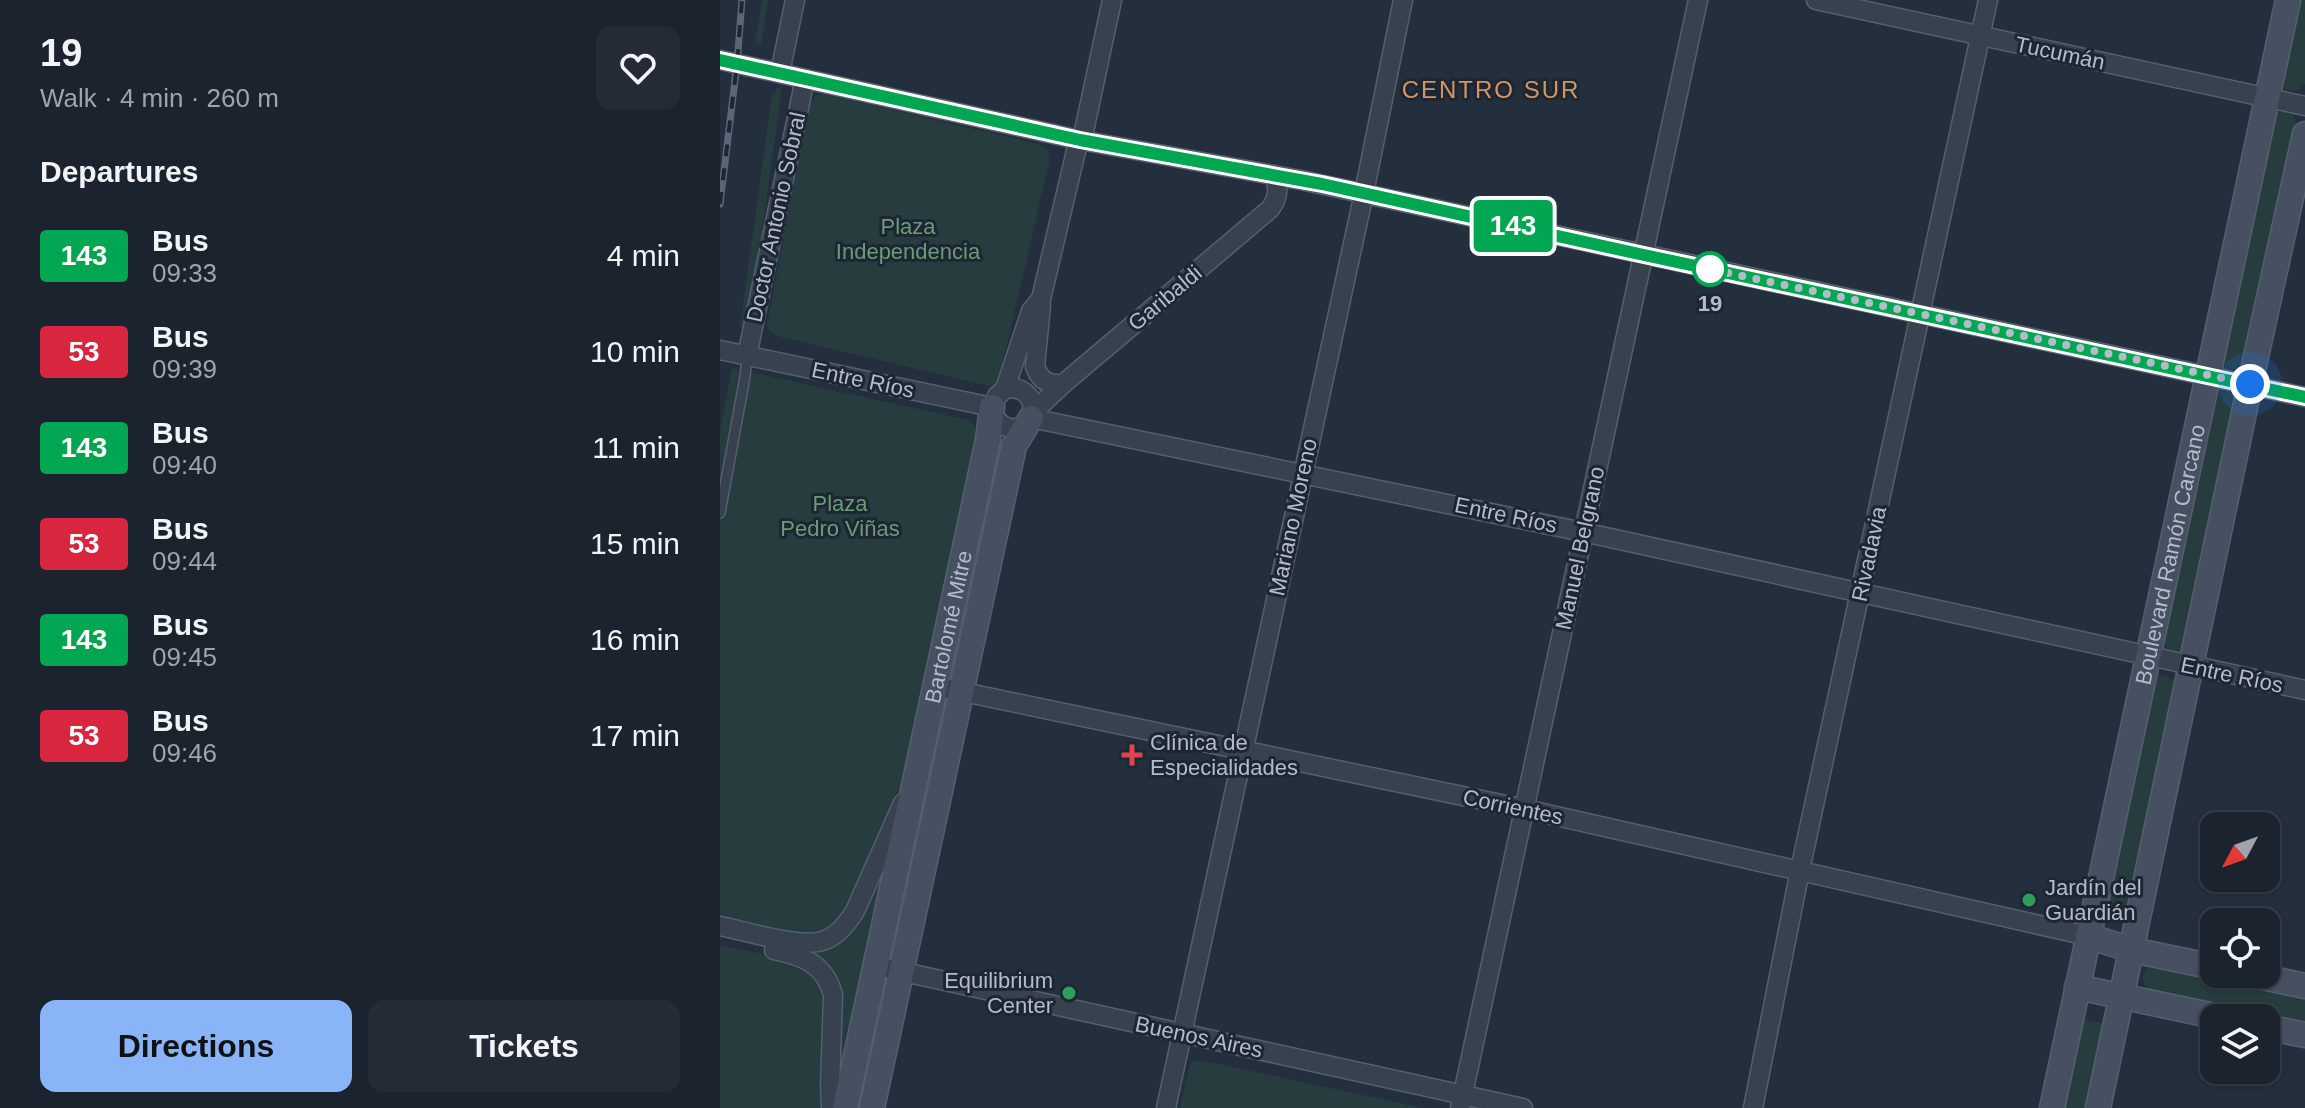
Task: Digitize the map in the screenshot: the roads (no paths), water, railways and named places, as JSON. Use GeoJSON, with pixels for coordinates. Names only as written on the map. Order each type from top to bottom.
{"type":"FeatureCollection","features":[{"type":"Feature","properties":{"kind":"main road","name":"Boulevard Ramón Carcano"},"geometry":{"type":"LineString","coordinates":[[2052,1108],[2288,0]]}},
{"type":"Feature","properties":{"kind":"main road","name":"Boulevard Ramón Carcano"},"geometry":{"type":"LineString","coordinates":[[2098,1108],[2305,134]]}},
{"type":"Feature","properties":{"kind":"main road","name":"Bartolomé Mitre"},"geometry":{"type":"LineString","coordinates":[[845,1108],[998,398]]}},
{"type":"Feature","properties":{"kind":"main road","name":"Bartolomé Mitre"},"geometry":{"type":"LineString","coordinates":[[872,1108],[1014,446],[1032,415]]}},
{"type":"Feature","properties":{"kind":"main road"},"geometry":{"type":"LineString","coordinates":[[2088,936],[2132,950],[2200,964]]}},
{"type":"Feature","properties":{"kind":"main road"},"geometry":{"type":"LineString","coordinates":[[2280,981],[2305,986]]}},
{"type":"Feature","properties":{"kind":"main road"},"geometry":{"type":"LineString","coordinates":[[2077,987],[2200,1013]]}},
{"type":"Feature","properties":{"kind":"main road"},"geometry":{"type":"LineString","coordinates":[[2280,1030],[2305,1035]]}},
{"type":"Feature","properties":{"kind":"street"},"geometry":{"type":"LineString","coordinates":[[780,73],[795,0]]}},
{"type":"Feature","properties":{"kind":"street","name":"Bartolomé Mitre"},"geometry":{"type":"LineString","coordinates":[[1063,384],[1046,382],[1035,367],[1041,299],[1112,0]]}},
{"type":"Feature","properties":{"kind":"street","name":"Mariano Moreno"},"geometry":{"type":"LineString","coordinates":[[1166,1108],[1403,0]]}},
{"type":"Feature","properties":{"kind":"street","name":"Manuel Belgrano"},"geometry":{"type":"LineString","coordinates":[[1461,1102],[1698,0]]}},
{"type":"Feature","properties":{"kind":"street","name":"Tucumán"},"geometry":{"type":"LineString","coordinates":[[1816,0],[2305,106]]}},
{"type":"Feature","properties":{"kind":"street","name":"Rivadavia"},"geometry":{"type":"LineString","coordinates":[[1753,1108],[1800,870],[1988,0]]}},
{"type":"Feature","properties":{"kind":"street"},"geometry":{"type":"LineString","coordinates":[[720,60],[1080,140],[1364,193],[2305,397]]}},
{"type":"Feature","properties":{"kind":"street","name":"Doctor Antonio Sobral"},"geometry":{"type":"LineString","coordinates":[[747,356],[805,79]]}},
{"type":"Feature","properties":{"kind":"street","name":"Garibaldi"},"geometry":{"type":"LineString","coordinates":[[1032,415],[1063,384],[1270,209],[1278,191],[1275,175]]}},
{"type":"Feature","properties":{"kind":"street","name":"Bartolomé Mitre"},"geometry":{"type":"LineString","coordinates":[[998,398],[1031,311],[1041,299]]}},
{"type":"Feature","properties":{"kind":"street","name":"Entre Ríos"},"geometry":{"type":"LineString","coordinates":[[720,350],[998,398],[998,422],[1008,428],[1023,426],[1032,415],[2305,690]]}},
{"type":"Feature","properties":{"kind":"street"},"geometry":{"type":"LineString","coordinates":[[998,398],[1017,388],[1023,390],[1032,399],[1032,415]]}},
{"type":"Feature","properties":{"kind":"street","name":"Corrientes"},"geometry":{"type":"LineString","coordinates":[[936,686],[1525,809],[2088,936]]}},
{"type":"Feature","properties":{"kind":"street"},"geometry":{"type":"LineString","coordinates":[[720,926],[809,943],[822,941],[841,930],[855,911],[918,767]]}},
{"type":"Feature","properties":{"kind":"street"},"geometry":{"type":"LineString","coordinates":[[720,939],[804,957],[827,978],[833,995],[831,1108]]}},
{"type":"Feature","properties":{"kind":"street","name":"Buenos Aires"},"geometry":{"type":"LineString","coordinates":[[875,966],[1182,1033],[1461,1102],[1523,1108]]}},
{"type":"Feature","properties":{"kind":"lane"},"geometry":{"type":"LineString","coordinates":[[720,513],[747,356]]}},
{"type":"Feature","properties":{"kind":"railway"},"geometry":{"type":"LineString","coordinates":[[720,204],[742,0]]}},
{"type":"Feature","properties":{"kind":"place","name":"19"},"geometry":{"type":"Point","coordinates":[1710,269]}},
{"type":"Feature","properties":{"kind":"place","name":"Clínica de Especialidades"},"geometry":{"type":"Point","coordinates":[1132,755]}},
{"type":"Feature","properties":{"kind":"place","name":"Jardín del Guardián"},"geometry":{"type":"Point","coordinates":[2029,900]}},
{"type":"Feature","properties":{"kind":"place","name":"Equilibrium Center"},"geometry":{"type":"Point","coordinates":[1069,993]}},
{"type":"Feature","properties":{"kind":"district","name":"CENTRO SUR"},"geometry":{"type":"Point","coordinates":[1491,89]}},
{"type":"Feature","properties":{"kind":"park label","name":"Plaza Independencia"},"geometry":{"type":"Point","coordinates":[908,238]}},
{"type":"Feature","properties":{"kind":"park label","name":"Plaza Pedro Viñas"},"geometry":{"type":"Point","coordinates":[840,516]}}]}
